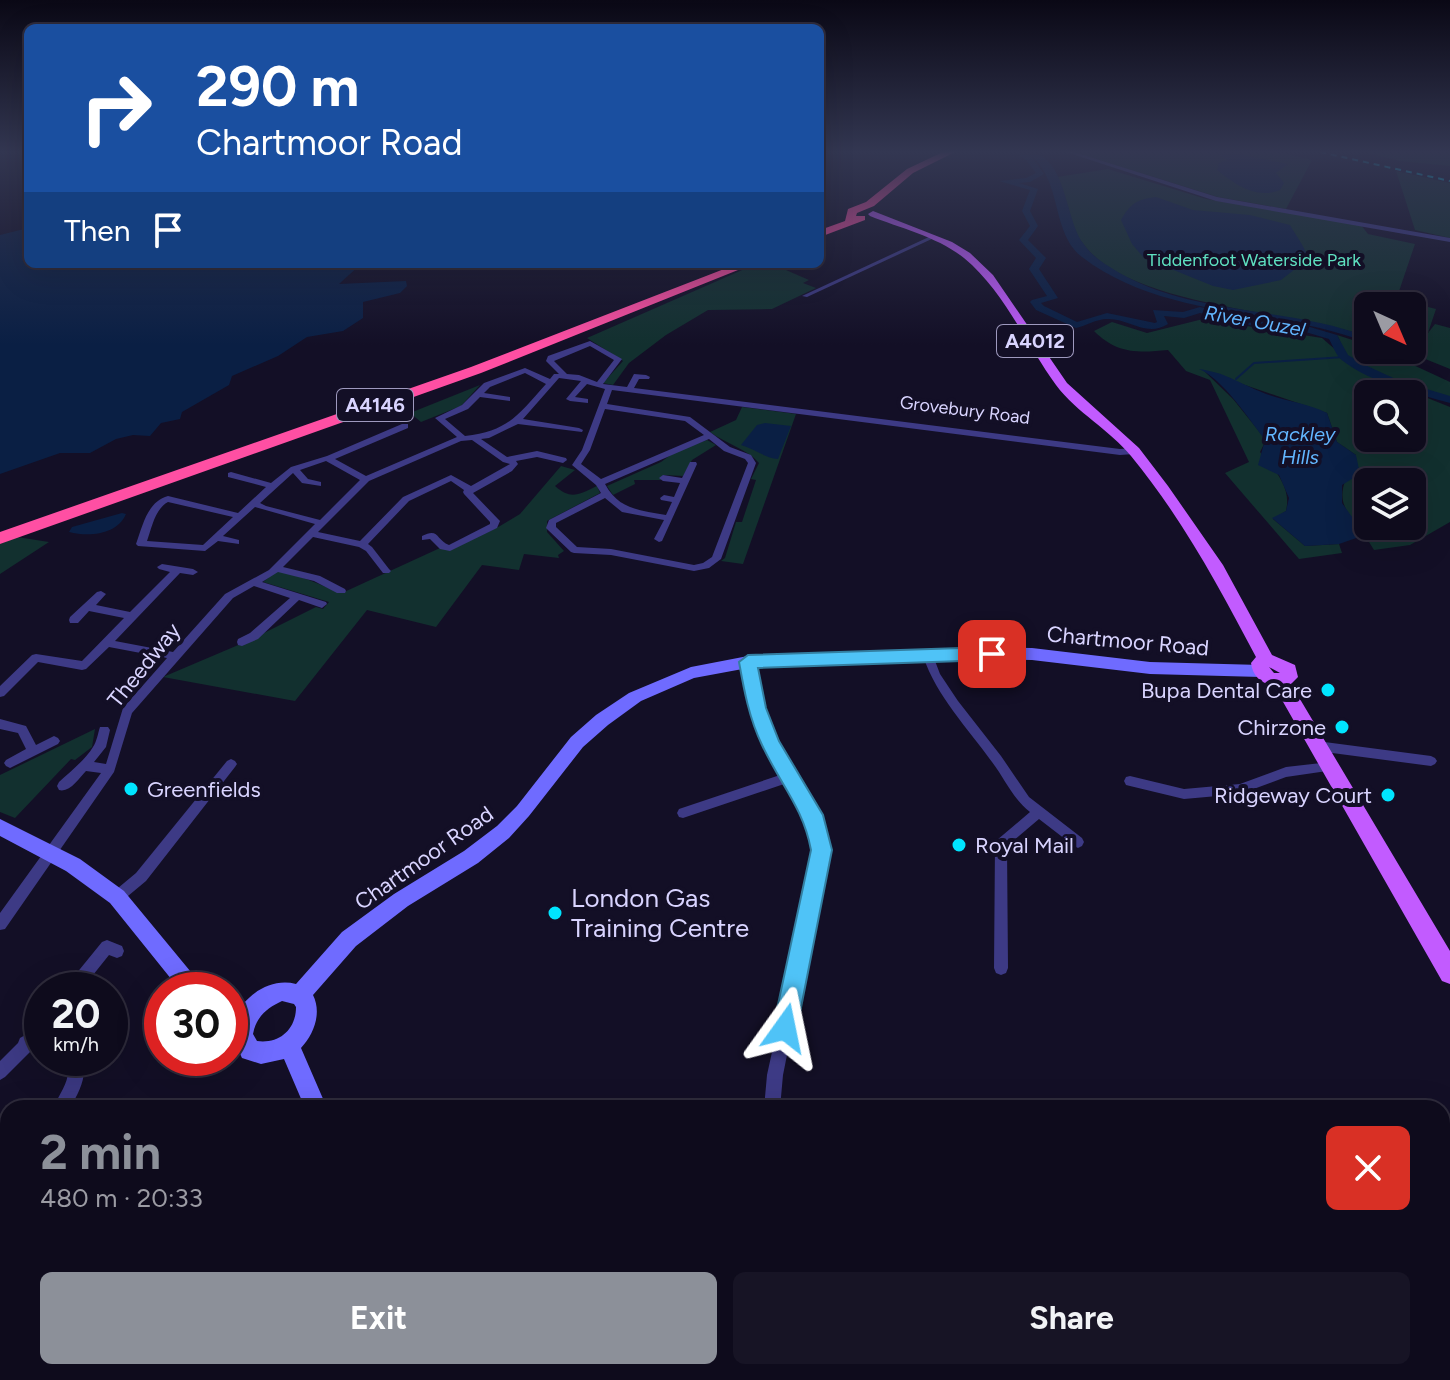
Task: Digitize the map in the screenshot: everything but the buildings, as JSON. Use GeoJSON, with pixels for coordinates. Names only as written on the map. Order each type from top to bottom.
{"type":"FeatureCollection","features":[{"type":"Feature","properties":{"kind":"highway"},"geometry":{"type":"LineString","coordinates":[[824,232],[860,216]]}},
{"type":"Feature","properties":{"kind":"highway","name":"A4146"},"geometry":{"type":"LineString","coordinates":[[0,538],[476,370],[737,268]]}},
{"type":"Feature","properties":{"kind":"main road","name":"A4012"},"geometry":{"type":"LineString","coordinates":[[872,216],[933,237],[966,255],[983,271],[1024,324],[1063,386],[1134,451],[1215,565],[1264,666]]}},
{"type":"Feature","properties":{"kind":"main road"},"geometry":{"type":"LineString","coordinates":[[1264,666],[1268,678],[1280,681],[1450,973]]}},
{"type":"Feature","properties":{"kind":"street"},"geometry":{"type":"LineString","coordinates":[[1315,216],[1450,240]]}},
{"type":"Feature","properties":{"kind":"street"},"geometry":{"type":"LineString","coordinates":[[805,296],[933,237]]}},
{"type":"Feature","properties":{"kind":"street"},"geometry":{"type":"LineString","coordinates":[[807,283],[821,288]]}},
{"type":"Feature","properties":{"kind":"street"},"geometry":{"type":"LineString","coordinates":[[563,460],[537,454],[512,460],[502,459],[481,437],[517,421],[549,382],[564,375],[550,361],[551,358],[590,343],[618,359],[598,385]]}},
{"type":"Feature","properties":{"kind":"street"},"geometry":{"type":"LineString","coordinates":[[463,438],[439,418],[465,407],[487,385],[521,370],[531,371],[549,382]]}},
{"type":"Feature","properties":{"kind":"street","name":"Grovebury Road"},"geometry":{"type":"LineString","coordinates":[[564,375],[609,387],[1120,452],[1134,451]]}},
{"type":"Feature","properties":{"kind":"street"},"geometry":{"type":"LineString","coordinates":[[630,389],[637,376]]}},
{"type":"Feature","properties":{"kind":"street"},"geometry":{"type":"LineString","coordinates":[[585,401],[570,399],[586,380]]}},
{"type":"Feature","properties":{"kind":"street"},"geometry":{"type":"LineString","coordinates":[[609,387],[576,465],[600,483],[606,494],[625,510],[669,518]]}},
{"type":"Feature","properties":{"kind":"street"},"geometry":{"type":"LineString","coordinates":[[477,394],[507,399]]}},
{"type":"Feature","properties":{"kind":"street"},"geometry":{"type":"LineString","coordinates":[[603,406],[687,419],[727,449],[748,457],[752,463],[716,559],[706,566],[694,568],[567,547],[551,528],[552,522],[606,494]]}},
{"type":"Feature","properties":{"kind":"street"},"geometry":{"type":"LineString","coordinates":[[517,421],[579,430]]}},
{"type":"Feature","properties":{"kind":"street"},"geometry":{"type":"LineString","coordinates":[[239,516],[168,499],[161,501],[153,511],[141,544],[202,549],[294,469],[405,426]]}},
{"type":"Feature","properties":{"kind":"street"},"geometry":{"type":"LineString","coordinates":[[387,434],[399,444]]}},
{"type":"Feature","properties":{"kind":"street"},"geometry":{"type":"LineString","coordinates":[[600,483],[709,436]]}},
{"type":"Feature","properties":{"kind":"street","name":"Theedway"},"geometry":{"type":"LineString","coordinates":[[0,924],[110,769],[116,756],[123,717],[229,596],[276,568],[366,479],[463,438],[481,437]]}},
{"type":"Feature","properties":{"kind":"street"},"geometry":{"type":"LineString","coordinates":[[329,458],[343,470],[366,479]]}},
{"type":"Feature","properties":{"kind":"street"},"geometry":{"type":"LineString","coordinates":[[469,489],[509,469],[514,464],[512,460]]}},
{"type":"Feature","properties":{"kind":"street"},"geometry":{"type":"LineString","coordinates":[[659,539],[693,464]]}},
{"type":"Feature","properties":{"kind":"street"},"geometry":{"type":"LineString","coordinates":[[294,469],[305,481],[318,484]]}},
{"type":"Feature","properties":{"kind":"street"},"geometry":{"type":"LineString","coordinates":[[231,475],[272,486]]}},
{"type":"Feature","properties":{"kind":"street"},"geometry":{"type":"LineString","coordinates":[[362,545],[406,499],[451,478],[469,489]]}},
{"type":"Feature","properties":{"kind":"street"},"geometry":{"type":"LineString","coordinates":[[663,478],[686,481]]}},
{"type":"Feature","properties":{"kind":"street"},"geometry":{"type":"LineString","coordinates":[[431,535],[443,547],[450,548],[496,524],[468,495],[469,489]]}},
{"type":"Feature","properties":{"kind":"street"},"geometry":{"type":"LineString","coordinates":[[664,498],[677,500]]}},
{"type":"Feature","properties":{"kind":"street"},"geometry":{"type":"LineString","coordinates":[[254,503],[321,523]]}},
{"type":"Feature","properties":{"kind":"street"},"geometry":{"type":"LineString","coordinates":[[311,533],[362,545],[369,549],[386,571]]}},
{"type":"Feature","properties":{"kind":"street"},"geometry":{"type":"LineString","coordinates":[[216,538],[236,542]]}},
{"type":"Feature","properties":{"kind":"street"},"geometry":{"type":"LineString","coordinates":[[162,567],[193,572]]}},
{"type":"Feature","properties":{"kind":"street"},"geometry":{"type":"LineString","coordinates":[[276,568],[317,578],[341,591]]}},
{"type":"Feature","properties":{"kind":"street"},"geometry":{"type":"LineString","coordinates":[[0,693],[36,658],[82,666],[177,570]]}},
{"type":"Feature","properties":{"kind":"street"},"geometry":{"type":"LineString","coordinates":[[255,583],[322,604]]}},
{"type":"Feature","properties":{"kind":"street"},"geometry":{"type":"LineString","coordinates":[[74,620],[101,594]]}},
{"type":"Feature","properties":{"kind":"street"},"geometry":{"type":"LineString","coordinates":[[242,642],[254,636],[297,597]]}},
{"type":"Feature","properties":{"kind":"street"},"geometry":{"type":"LineString","coordinates":[[87,607],[131,616]]}},
{"type":"Feature","properties":{"kind":"street"},"geometry":{"type":"LineString","coordinates":[[106,643],[175,656]]}},
{"type":"Feature","properties":{"kind":"street","name":"Chartmoor Road"},"geometry":{"type":"LineString","coordinates":[[300,995],[349,939],[503,832],[577,742],[602,720],[635,697],[672,679],[748,662],[928,656],[1032,654],[1150,668],[1264,666]]}},
{"type":"Feature","properties":{"kind":"street"},"geometry":{"type":"LineString","coordinates":[[928,656],[935,675],[997,759],[1012,785],[1038,813],[1078,842]]}},
{"type":"Feature","properties":{"kind":"street"},"geometry":{"type":"LineString","coordinates":[[748,662],[757,708],[771,744],[816,821],[822,850],[775,1075],[773,1100]]}},
{"type":"Feature","properties":{"kind":"street"},"geometry":{"type":"LineString","coordinates":[[0,724],[22,729],[33,751]]}},
{"type":"Feature","properties":{"kind":"street"},"geometry":{"type":"LineString","coordinates":[[63,786],[100,747],[104,730]]}},
{"type":"Feature","properties":{"kind":"street"},"geometry":{"type":"LineString","coordinates":[[10,763],[54,741]]}},
{"type":"Feature","properties":{"kind":"street"},"geometry":{"type":"LineString","coordinates":[[1317,746],[1431,761]]}},
{"type":"Feature","properties":{"kind":"street"},"geometry":{"type":"LineString","coordinates":[[117,897],[141,877],[231,764]]}},
{"type":"Feature","properties":{"kind":"street"},"geometry":{"type":"LineString","coordinates":[[84,766],[110,769]]}},
{"type":"Feature","properties":{"kind":"street"},"geometry":{"type":"LineString","coordinates":[[1130,781],[1184,794],[1240,789],[1286,772],[1330,767]]}},
{"type":"Feature","properties":{"kind":"street"},"geometry":{"type":"LineString","coordinates":[[683,813],[790,777]]}},
{"type":"Feature","properties":{"kind":"street"},"geometry":{"type":"LineString","coordinates":[[1001,968],[1001,844],[1038,813]]}},
{"type":"Feature","properties":{"kind":"street"},"geometry":{"type":"LineString","coordinates":[[0,827],[73,865],[117,897],[178,972]]}},
{"type":"Feature","properties":{"kind":"street"},"geometry":{"type":"LineString","coordinates":[[87,972],[107,947],[117,951]]}},
{"type":"Feature","properties":{"kind":"street"},"geometry":{"type":"LineString","coordinates":[[248,1008],[268,995],[282,991],[300,995],[307,1004],[308,1014],[306,1025],[289,1045],[268,1054],[250,1050],[248,1046]]}},
{"type":"Feature","properties":{"kind":"street"},"geometry":{"type":"LineString","coordinates":[[0,1072],[24,1044]]}},
{"type":"Feature","properties":{"kind":"street"},"geometry":{"type":"LineString","coordinates":[[289,1045],[313,1100]]}},
{"type":"Feature","properties":{"kind":"street"},"geometry":{"type":"LineString","coordinates":[[66,1100],[77,1076]]}},
{"type":"Feature","properties":{"kind":"green space","name":"Tiddenfoot Waterside Park"},"geometry":{"type":"Polygon","coordinates":[[[1071,216],[1310,216],[1361,225],[1368,234],[1415,244],[1399,292],[1354,292],[1354,333],[1175,295],[1138,282],[1107,266],[1079,237],[1071,216]]]}},
{"type":"Feature","properties":{"kind":"green space"},"geometry":{"type":"Polygon","coordinates":[[[1411,216],[1450,216],[1450,238],[1415,230],[1411,216]]]}},
{"type":"Feature","properties":{"kind":"green space"},"geometry":{"type":"Polygon","coordinates":[[[747,268],[781,268],[809,280],[803,283],[816,288],[772,309],[708,310],[666,335],[629,363],[613,385],[603,383],[623,361],[587,338],[747,268]]]}},
{"type":"Feature","properties":{"kind":"green space"},"geometry":{"type":"Polygon","coordinates":[[[1426,306],[1436,309],[1428,333],[1435,324],[1450,328],[1450,369],[1426,359],[1426,306]]]}},
{"type":"Feature","properties":{"kind":"green space"},"geometry":{"type":"Polygon","coordinates":[[[1203,319],[1322,338],[1360,371],[1382,380],[1354,380],[1354,452],[1426,452],[1426,397],[1450,407],[1450,522],[1426,536],[1426,468],[1354,468],[1354,521],[1342,497],[1343,486],[1356,455],[1337,442],[1327,413],[1204,371],[1233,399],[1266,440],[1260,452],[1284,486],[1287,502],[1286,511],[1273,519],[1305,546],[1339,544],[1342,553],[1299,559],[1225,473],[1249,462],[1210,380],[1186,371],[1168,350],[1147,352],[1120,348],[1094,331],[1112,322],[1147,333],[1203,319]]]}},
{"type":"Feature","properties":{"kind":"green space"},"geometry":{"type":"Polygon","coordinates":[[[1337,335],[1354,340],[1354,361],[1343,350],[1337,335]]]}},
{"type":"Feature","properties":{"kind":"green space"},"geometry":{"type":"Polygon","coordinates":[[[1411,364],[1450,382],[1450,397],[1426,391],[1426,380],[1390,380],[1359,365],[1411,364]]]}},
{"type":"Feature","properties":{"kind":"green space"},"geometry":{"type":"Polygon","coordinates":[[[480,385],[461,406],[421,422],[410,413],[480,385]]]}},
{"type":"Feature","properties":{"kind":"green space"},"geometry":{"type":"Polygon","coordinates":[[[742,407],[796,414],[743,564],[721,561],[725,558],[736,522],[742,522],[756,480],[751,479],[759,463],[710,432],[736,420],[742,407]]]}},
{"type":"Feature","properties":{"kind":"green space"},"geometry":{"type":"Polygon","coordinates":[[[707,440],[716,445],[692,460],[683,476],[663,475],[661,480],[634,480],[635,484],[613,495],[607,486],[661,462],[676,451],[707,440]]]}},
{"type":"Feature","properties":{"kind":"green space"},"geometry":{"type":"Polygon","coordinates":[[[561,466],[575,470],[555,486],[570,495],[597,486],[600,493],[547,521],[547,532],[564,551],[558,555],[559,558],[524,554],[519,570],[482,565],[436,627],[367,610],[295,701],[163,677],[250,640],[316,607],[323,609],[329,602],[263,582],[278,570],[342,593],[440,548],[469,541],[500,526],[520,514],[561,466]]]}},
{"type":"Feature","properties":{"kind":"green space"},"geometry":{"type":"Polygon","coordinates":[[[17,537],[49,542],[0,574],[0,544],[17,537]]]}},
{"type":"Feature","properties":{"kind":"green space"},"geometry":{"type":"Polygon","coordinates":[[[1367,540],[1419,540],[1410,545],[1374,550],[1367,540]]]}},
{"type":"Feature","properties":{"kind":"green space"},"geometry":{"type":"Polygon","coordinates":[[[95,729],[92,747],[75,760],[71,759],[15,818],[0,812],[0,775],[95,729]]]}},
{"type":"Feature","properties":{"kind":"water"},"geometry":{"type":"Polygon","coordinates":[[[1060,216],[1072,216],[1083,243],[1095,256],[1140,283],[1203,303],[1336,327],[1354,333],[1354,338],[1296,323],[1185,303],[1149,292],[1115,278],[1082,257],[1072,246],[1060,216]]]}},
{"type":"Feature","properties":{"kind":"water"},"geometry":{"type":"Polygon","coordinates":[[[1124,216],[1256,216],[1290,225],[1308,259],[1281,280],[1233,290],[1213,286],[1144,258],[1132,244],[1121,220],[1124,216]]]}},
{"type":"Feature","properties":{"kind":"water"},"geometry":{"type":"Polygon","coordinates":[[[24,229],[24,268],[357,268],[339,284],[406,281],[407,286],[400,293],[363,302],[363,318],[343,331],[307,337],[278,356],[232,376],[229,385],[182,412],[180,419],[161,423],[150,436],[133,435],[116,439],[90,453],[60,453],[0,474],[0,235],[24,229]]]}},
{"type":"Feature","properties":{"kind":"water","name":"Rackley Hills"},"geometry":{"type":"Polygon","coordinates":[[[1199,369],[1224,375],[1267,394],[1327,413],[1337,442],[1356,455],[1359,468],[1354,468],[1354,478],[1342,485],[1342,503],[1354,520],[1354,539],[1339,544],[1305,546],[1272,518],[1286,511],[1289,498],[1279,475],[1258,465],[1265,440],[1226,390],[1199,369]]]}},
{"type":"Feature","properties":{"kind":"water"},"geometry":{"type":"Polygon","coordinates":[[[757,425],[791,426],[778,459],[741,445],[757,425]]]}},
{"type":"Feature","properties":{"kind":"water"},"geometry":{"type":"Polygon","coordinates":[[[126,514],[122,521],[102,533],[69,532],[72,527],[126,514]]]}},
{"type":"Feature","properties":{"kind":"waterway","name":"River Ouzel"},"geometry":{"type":"LineString","coordinates":[[1029,216],[1034,226],[1023,240],[1041,258],[1034,269],[1053,298],[1035,302],[1040,308],[1076,325],[1107,316],[1148,327],[1163,324],[1157,312],[1184,315],[1200,310],[1262,325],[1303,328],[1333,337],[1344,357],[1361,367],[1396,383],[1450,400]]}},
{"type":"Feature","properties":{"kind":"waterway"},"geometry":{"type":"LineString","coordinates":[[1236,379],[1254,363],[1344,357]]}},
{"type":"Feature","properties":{"kind":"place","name":"Bupa Dental Care"},"geometry":{"type":"Point","coordinates":[1328,690]}},
{"type":"Feature","properties":{"kind":"place","name":"Chirzone"},"geometry":{"type":"Point","coordinates":[1342,727]}},
{"type":"Feature","properties":{"kind":"place","name":"Greenfields"},"geometry":{"type":"Point","coordinates":[131,789]}},
{"type":"Feature","properties":{"kind":"place","name":"Ridgeway Court"},"geometry":{"type":"Point","coordinates":[1388,795]}},
{"type":"Feature","properties":{"kind":"place","name":"Royal Mail"},"geometry":{"type":"Point","coordinates":[959,845]}},
{"type":"Feature","properties":{"kind":"place","name":"London Gas Training Centre"},"geometry":{"type":"Point","coordinates":[555,913]}},
{"type":"Feature","properties":{"kind":"route"},"geometry":{"type":"LineString","coordinates":[[785,1028],[822,850],[816,821],[771,744],[757,708],[748,662],[992,654]]}}]}
